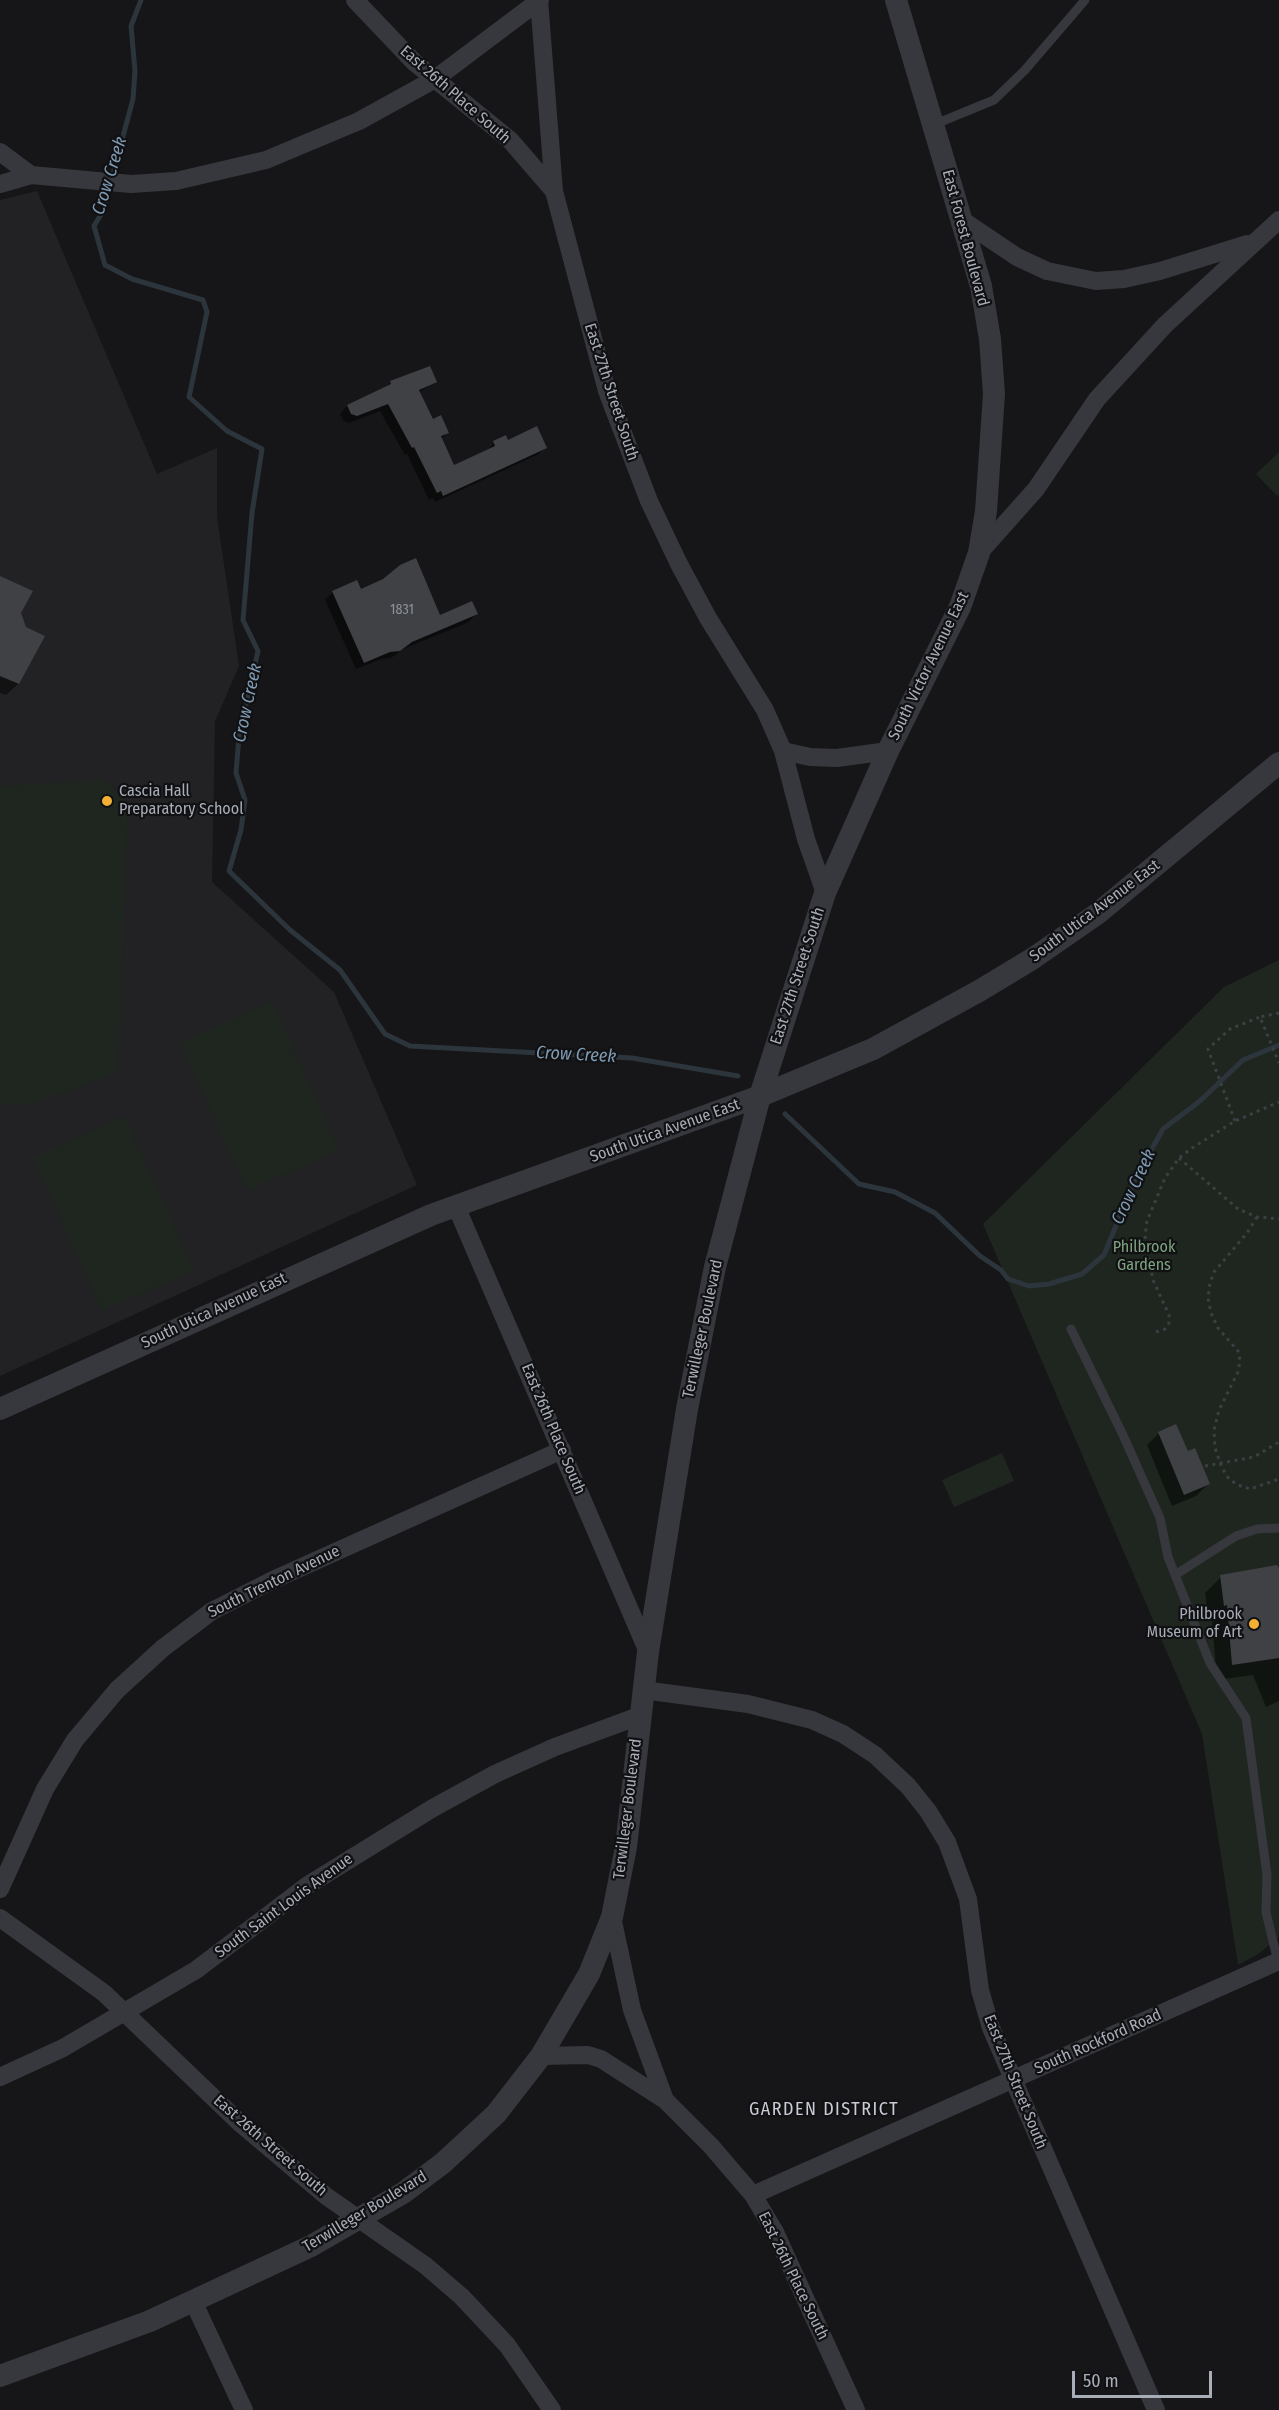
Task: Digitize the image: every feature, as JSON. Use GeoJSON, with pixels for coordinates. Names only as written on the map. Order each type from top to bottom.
{"type":"FeatureCollection","features":[{"type":"Feature","properties":{"kind":"street","name":"East 26th Place South"},"geometry":{"type":"LineString","coordinates":[[356,0],[414,63],[510,140],[554,191]]}},
{"type":"Feature","properties":{"kind":"street"},"geometry":{"type":"LineString","coordinates":[[0,184],[31,176],[131,184],[176,181],[267,160],[359,121],[435,79],[540,0]]}},
{"type":"Feature","properties":{"kind":"street","name":"East 27th Street South"},"geometry":{"type":"LineString","coordinates":[[540,0],[554,191],[607,392],[650,501],[708,618],[765,710],[783,751],[806,839],[825,893],[760,1096]]}},
{"type":"Feature","properties":{"kind":"street","name":"East Forest Boulevard"},"geometry":{"type":"LineString","coordinates":[[896,0],[981,286],[990,339],[994,394],[992,448],[979,554]]}},
{"type":"Feature","properties":{"kind":"street"},"geometry":{"type":"LineString","coordinates":[[0,152],[31,176]]}},
{"type":"Feature","properties":{"kind":"street","name":"South Victor Avenue East"},"geometry":{"type":"LineString","coordinates":[[962,220],[1017,257],[1047,271],[1096,281],[1124,279],[1160,271],[1252,243]]}},
{"type":"Feature","properties":{"kind":"street","name":"South Victor Avenue East"},"geometry":{"type":"LineString","coordinates":[[825,893],[888,751],[960,607],[979,554],[1036,489],[1097,399],[1166,325],[1279,220]]}},
{"type":"Feature","properties":{"kind":"street"},"geometry":{"type":"LineString","coordinates":[[783,751],[810,757],[837,758],[888,751]]}},
{"type":"Feature","properties":{"kind":"street","name":"South Utica Avenue East"},"geometry":{"type":"LineString","coordinates":[[0,1409],[328,1259],[456,1206],[760,1096],[873,1049],[1032,959],[1134,885],[1279,763]]}},
{"type":"Feature","properties":{"kind":"street","name":"Terwilleger Boulevard"},"geometry":{"type":"LineString","coordinates":[[0,2376],[112,2336],[193,2301],[311,2246],[403,2193],[444,2163],[496,2114],[541,2056],[589,1974],[612,1917],[626,1847],[639,1716],[687,1408],[715,1267],[760,1096]]}},
{"type":"Feature","properties":{"kind":"street","name":"East 26th Place South"},"geometry":{"type":"LineString","coordinates":[[456,1206],[648,1652]]}},
{"type":"Feature","properties":{"kind":"street","name":"South Trenton Avenue"},"geometry":{"type":"LineString","coordinates":[[0,1889],[45,1789],[75,1740],[117,1690],[163,1648],[212,1611],[273,1580],[562,1450]]}},
{"type":"Feature","properties":{"kind":"street","name":"East 27th Street South"},"geometry":{"type":"LineString","coordinates":[[643,1690],[748,1704],[812,1720],[843,1734],[875,1755],[908,1786],[947,1842],[958,1866],[968,1899],[980,1990],[990,2028],[1011,2081],[1156,2410]]}},
{"type":"Feature","properties":{"kind":"street","name":"South Saint Louis Avenue"},"geometry":{"type":"LineString","coordinates":[[0,2077],[63,2048],[196,1970],[309,1885],[433,1808],[495,1774],[555,1747],[639,1716]]}},
{"type":"Feature","properties":{"kind":"street","name":"East 26th Place South"},"geometry":{"type":"LineString","coordinates":[[612,1917],[633,2010],[665,2100]]}},
{"type":"Feature","properties":{"kind":"street","name":"East 26th Street South"},"geometry":{"type":"LineString","coordinates":[[0,1918],[48,1951],[125,2013],[241,2124],[326,2196],[426,2266],[462,2297],[507,2345],[552,2410]]}},
{"type":"Feature","properties":{"kind":"street","name":"South Rockford Road"},"geometry":{"type":"LineString","coordinates":[[753,2195],[1279,1962]]}},
{"type":"Feature","properties":{"kind":"street","name":"East 26th Place South"},"geometry":{"type":"LineString","coordinates":[[541,2056],[588,2055],[601,2060],[665,2100],[711,2146],[753,2195],[794,2270],[856,2410]]}},
{"type":"Feature","properties":{"kind":"street"},"geometry":{"type":"LineString","coordinates":[[193,2301],[244,2410]]}},
{"type":"Feature","properties":{"kind":"lane"},"geometry":{"type":"LineString","coordinates":[[933,125],[994,100],[1025,70],[1085,0]]}},
{"type":"Feature","properties":{"kind":"lane"},"geometry":{"type":"LineString","coordinates":[[1071,1329],[1123,1435],[1160,1518],[1175,1575],[1210,1663],[1246,1718],[1267,1875],[1266,1912],[1279,1962]]}},
{"type":"Feature","properties":{"kind":"lane"},"geometry":{"type":"LineString","coordinates":[[1175,1575],[1236,1536],[1257,1529],[1279,1528]]}},
{"type":"Feature","properties":{"kind":"path"},"geometry":{"type":"LineString","coordinates":[[1235,1121],[1208,1049],[1230,1029],[1260,1017],[1279,1013]]}},
{"type":"Feature","properties":{"kind":"path"},"geometry":{"type":"LineString","coordinates":[[1260,1017],[1279,1063]]}},
{"type":"Feature","properties":{"kind":"path"},"geometry":{"type":"LineString","coordinates":[[1156,1332],[1165,1329],[1169,1323],[1169,1315],[1158,1292],[1145,1248],[1147,1221],[1165,1178],[1179,1158],[1235,1121],[1279,1102]]}},
{"type":"Feature","properties":{"kind":"path"},"geometry":{"type":"LineString","coordinates":[[1179,1158],[1238,1209],[1257,1217],[1279,1219]]}},
{"type":"Feature","properties":{"kind":"path"},"geometry":{"type":"LineString","coordinates":[[1257,1217],[1247,1233],[1214,1272],[1210,1283],[1208,1298],[1211,1313],[1218,1328],[1238,1351],[1240,1360],[1238,1372],[1224,1396],[1214,1430],[1215,1448],[1229,1479],[1250,1489],[1279,1479]]}},
{"type":"Feature","properties":{"kind":"path"},"geometry":{"type":"LineString","coordinates":[[1205,1466],[1254,1457],[1279,1442]]}},
{"type":"Feature","properties":{"kind":"shaded area","name":"Cascia Hall Preparatory School"},"geometry":{"type":"Polygon","coordinates":[[[37,191],[157,474],[217,448],[217,517],[239,666],[215,721],[212,882],[334,992],[417,1185],[0,1376],[0,200],[37,191]]]}},
{"type":"Feature","properties":{"kind":"green space"},"geometry":{"type":"Polygon","coordinates":[[[1279,452],[1279,494],[1277,496],[1256,474],[1279,452]]]}},
{"type":"Feature","properties":{"kind":"green space"},"geometry":{"type":"Polygon","coordinates":[[[104,780],[128,803],[118,1073],[31,1104],[0,1103],[0,786],[104,780]]]}},
{"type":"Feature","properties":{"kind":"green space","name":"Philbrook Gardens"},"geometry":{"type":"Polygon","coordinates":[[[1279,960],[1279,1937],[1257,1955],[1238,1965],[1202,1734],[983,1224],[1224,987],[1279,960]]]}},
{"type":"Feature","properties":{"kind":"green space"},"geometry":{"type":"Polygon","coordinates":[[[272,1001],[339,1150],[247,1191],[180,1042],[272,1001]]]}},
{"type":"Feature","properties":{"kind":"green space"},"geometry":{"type":"Polygon","coordinates":[[[124,1116],[194,1270],[102,1311],[33,1157],[124,1116]]]}},
{"type":"Feature","properties":{"kind":"green space"},"geometry":{"type":"Polygon","coordinates":[[[1002,1453],[1014,1481],[954,1507],[942,1480],[1002,1453]]]}},
{"type":"Feature","properties":{"kind":"building"},"geometry":{"type":"Polygon","coordinates":[[[430,366],[437,382],[419,390],[433,419],[441,415],[449,433],[441,436],[454,465],[495,446],[493,441],[506,435],[508,440],[537,426],[547,448],[443,496],[441,491],[437,493],[414,447],[412,448],[388,404],[357,416],[351,414],[347,405],[391,384],[390,381],[430,366]]]}},
{"type":"Feature","properties":{"kind":"building"},"geometry":{"type":"Polygon","coordinates":[[[416,558],[440,615],[472,601],[478,614],[412,642],[400,651],[390,652],[364,663],[332,591],[357,580],[361,589],[383,579],[400,565],[416,558]]]}},
{"type":"Feature","properties":{"kind":"building"},"geometry":{"type":"Polygon","coordinates":[[[0,576],[33,591],[21,613],[26,627],[45,636],[19,684],[0,676],[0,576]]]}},
{"type":"Feature","properties":{"kind":"building"},"geometry":{"type":"Polygon","coordinates":[[[1176,1424],[1188,1451],[1195,1448],[1210,1484],[1184,1495],[1158,1432],[1176,1424]]]}},
{"type":"Feature","properties":{"kind":"building","name":"Philbrook Museum of Art"},"geometry":{"type":"Polygon","coordinates":[[[1277,1565],[1279,1568],[1279,1658],[1232,1665],[1227,1605],[1224,1606],[1220,1575],[1277,1565]]]}},
{"type":"Feature","properties":{"kind":"waterway","name":"Crow Creek"},"geometry":{"type":"LineString","coordinates":[[141,0],[131,26],[135,71],[133,99],[103,211],[94,226],[105,265],[132,279],[203,300],[207,312],[189,397],[227,431],[262,449],[252,513],[243,620],[258,651],[239,736],[236,773],[245,800],[241,830],[229,871],[290,930],[340,970],[385,1034],[410,1046],[632,1058],[738,1076]]}},
{"type":"Feature","properties":{"kind":"waterway","name":"Crow Creek"},"geometry":{"type":"LineString","coordinates":[[785,1114],[859,1184],[895,1192],[935,1213],[980,1256],[1001,1270],[1008,1279],[1029,1286],[1049,1284],[1082,1274],[1104,1255],[1135,1179],[1163,1129],[1200,1101],[1243,1060],[1279,1045]]}},
{"type":"Feature","properties":{"kind":"place","name":"Cascia Hall Preparatory School"},"geometry":{"type":"Point","coordinates":[107,801]}},
{"type":"Feature","properties":{"kind":"place","name":"Philbrook Museum of Art"},"geometry":{"type":"Point","coordinates":[1254,1624]}},
{"type":"Feature","properties":{"kind":"district","name":"GARDEN DISTRICT"},"geometry":{"type":"Point","coordinates":[824,2110]}}]}
